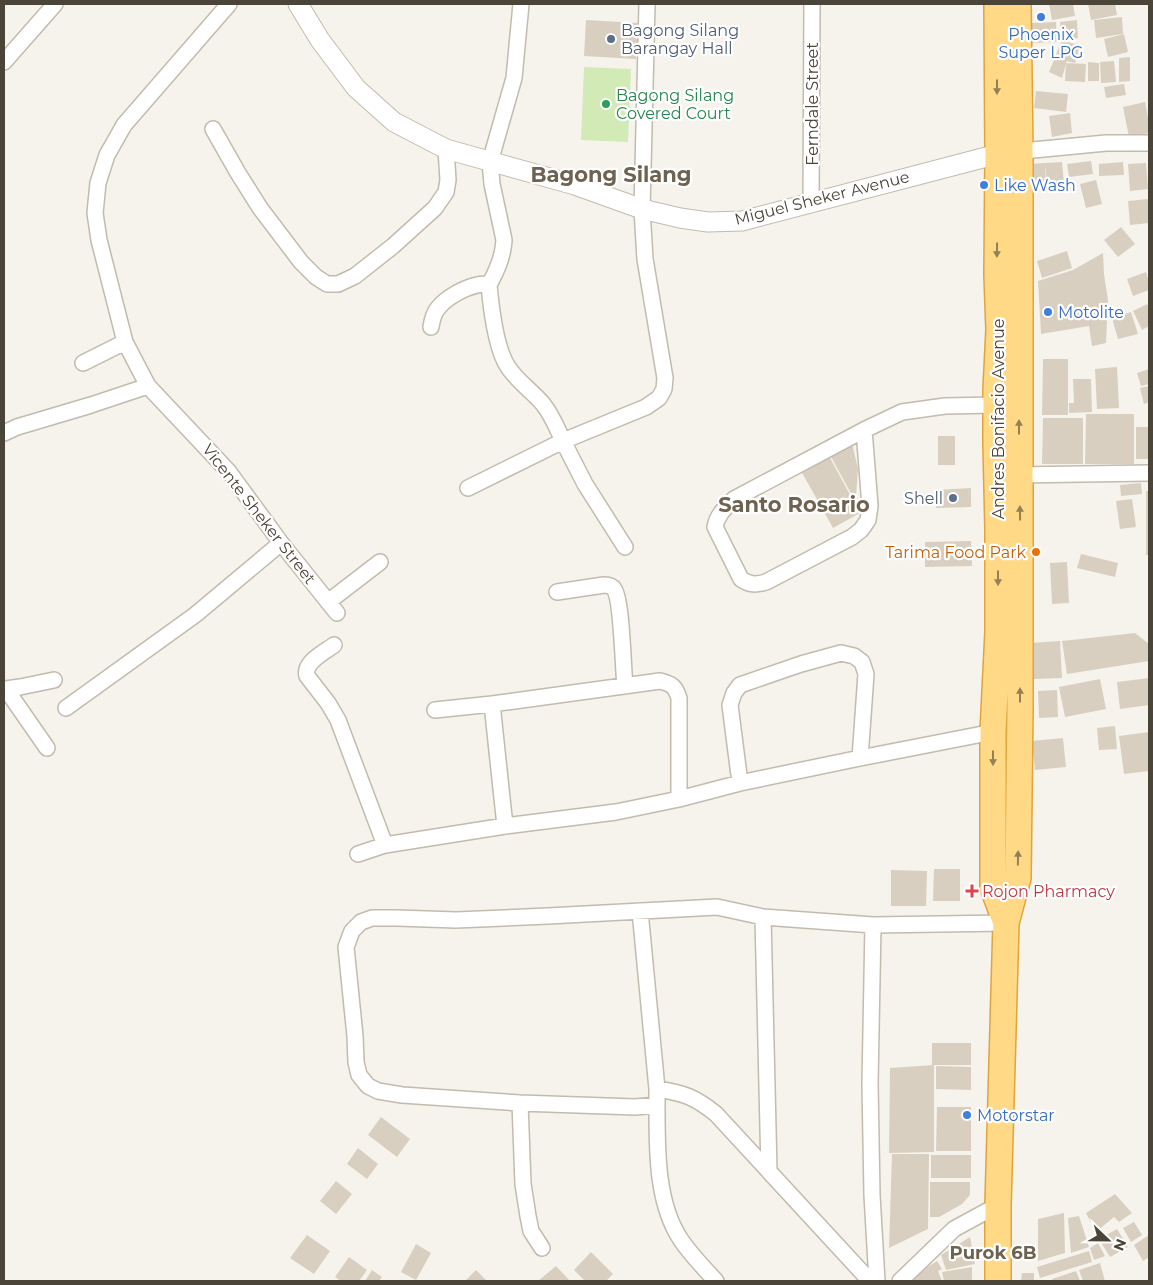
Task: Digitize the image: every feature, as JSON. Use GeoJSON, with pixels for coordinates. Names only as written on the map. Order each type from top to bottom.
{"type":"FeatureCollection","features":[{"type":"Feature","properties":{"kind":"highway","name":"Andres Bonifacio Avenue"},"geometry":{"type":"LineString","coordinates":[[997,4],[1009,153],[1008,475],[1021,632],[1018,878],[1006,923],[998,1205],[998,1281]]}},
{"type":"Feature","properties":{"kind":"highway","name":"Andres Bonifacio Avenue"},"geometry":{"type":"LineString","coordinates":[[1006,923],[993,888],[993,732],[998,632],[998,529],[1008,475],[996,406],[999,330],[997,275],[1009,153],[1018,4]]}},
{"type":"Feature","properties":{"kind":"street"},"geometry":{"type":"LineString","coordinates":[[4,62],[55,4]]}},
{"type":"Feature","properties":{"kind":"street","name":"Vicente Sheker Street"},"geometry":{"type":"LineString","coordinates":[[229,4],[124,125],[107,155],[98,183],[95,213],[99,240],[126,342],[148,386],[229,472],[281,543],[333,607],[380,562]]}},
{"type":"Feature","properties":{"kind":"street","name":"Miguel Sheker Avenue"},"geometry":{"type":"LineString","coordinates":[[298,4],[320,40],[356,88],[394,122],[446,149],[575,185],[642,209],[680,218],[708,222],[742,221],[1009,153]]}},
{"type":"Feature","properties":{"kind":"street"},"geometry":{"type":"LineString","coordinates":[[520,4],[514,78],[490,162],[492,184],[504,240],[499,266],[489,284],[490,303],[503,359],[509,369],[542,403],[554,419],[585,484],[625,547]]}},
{"type":"Feature","properties":{"kind":"street"},"geometry":{"type":"LineString","coordinates":[[468,488],[563,441],[646,408],[659,398],[664,389],[665,378],[645,259],[642,209],[647,4]]}},
{"type":"Feature","properties":{"kind":"street","name":"Ferndale Street"},"geometry":{"type":"LineString","coordinates":[[811,204],[812,4]]}},
{"type":"Feature","properties":{"kind":"street"},"geometry":{"type":"LineString","coordinates":[[212,129],[260,208],[302,262],[316,277],[327,284],[338,284],[355,276],[394,246],[436,208],[446,192],[448,180],[446,149]]}},
{"type":"Feature","properties":{"kind":"street"},"geometry":{"type":"LineString","coordinates":[[1009,153],[1106,143],[1149,143]]}},
{"type":"Feature","properties":{"kind":"street"},"geometry":{"type":"LineString","coordinates":[[431,327],[437,309],[447,299],[479,284],[489,284]]}},
{"type":"Feature","properties":{"kind":"street"},"geometry":{"type":"LineString","coordinates":[[83,363],[126,342]]}},
{"type":"Feature","properties":{"kind":"street"},"geometry":{"type":"LineString","coordinates":[[4,433],[16,427],[148,386]]}},
{"type":"Feature","properties":{"kind":"street"},"geometry":{"type":"LineString","coordinates":[[864,430],[870,506],[868,520],[861,530],[852,537],[766,582],[757,584],[747,583],[741,579],[715,527],[722,510],[734,499],[864,430],[902,412],[945,406],[996,406]]}},
{"type":"Feature","properties":{"kind":"street"},"geometry":{"type":"LineString","coordinates":[[1008,475],[1149,472]]}},
{"type":"Feature","properties":{"kind":"street"},"geometry":{"type":"LineString","coordinates":[[66,708],[195,615],[281,543]]}},
{"type":"Feature","properties":{"kind":"street"},"geometry":{"type":"LineString","coordinates":[[558,592],[604,585],[614,589],[619,607],[625,686]]}},
{"type":"Feature","properties":{"kind":"street"},"geometry":{"type":"LineString","coordinates":[[334,645],[308,666],[307,676],[328,703],[338,720],[385,845]]}},
{"type":"Feature","properties":{"kind":"street"},"geometry":{"type":"LineString","coordinates":[[740,783],[730,705],[734,693],[740,685],[801,664],[841,653],[854,656],[862,662],[866,674],[860,758]]}},
{"type":"Feature","properties":{"kind":"street"},"geometry":{"type":"LineString","coordinates":[[5,686],[20,687],[54,680]]}},
{"type":"Feature","properties":{"kind":"street"},"geometry":{"type":"LineString","coordinates":[[435,710],[660,681],[670,684],[676,689],[679,698],[679,799]]}},
{"type":"Feature","properties":{"kind":"street"},"geometry":{"type":"LineString","coordinates":[[5,686],[47,748]]}},
{"type":"Feature","properties":{"kind":"street"},"geometry":{"type":"LineString","coordinates":[[492,704],[505,826]]}},
{"type":"Feature","properties":{"kind":"street"},"geometry":{"type":"LineString","coordinates":[[358,854],[385,845],[505,826],[616,812],[679,799],[740,783],[993,732]]}},
{"type":"Feature","properties":{"kind":"street"},"geometry":{"type":"LineString","coordinates":[[657,1105],[615,1107],[520,1103],[402,1095],[378,1091],[368,1086],[359,1075],[356,1062],[346,947],[352,932],[361,922],[372,918],[456,920],[717,907],[764,917],[873,925],[1006,923]]}},
{"type":"Feature","properties":{"kind":"street"},"geometry":{"type":"LineString","coordinates":[[640,911],[657,1089],[658,1165],[664,1196],[670,1220],[681,1240],[716,1281]]}},
{"type":"Feature","properties":{"kind":"street"},"geometry":{"type":"LineString","coordinates":[[764,917],[769,1170]]}},
{"type":"Feature","properties":{"kind":"street"},"geometry":{"type":"LineString","coordinates":[[873,925],[870,1084],[872,1196],[877,1281]]}},
{"type":"Feature","properties":{"kind":"street"},"geometry":{"type":"LineString","coordinates":[[657,1089],[691,1096],[716,1114],[870,1281]]}},
{"type":"Feature","properties":{"kind":"street"},"geometry":{"type":"LineString","coordinates":[[520,1103],[523,1184],[531,1231],[542,1248]]}},
{"type":"Feature","properties":{"kind":"street"},"geometry":{"type":"LineString","coordinates":[[900,1281],[954,1229],[998,1205]]}},
{"type":"Feature","properties":{"kind":"green space","name":"Bagong Silang Covered Court"},"geometry":{"type":"Polygon","coordinates":[[[584,67],[631,69],[628,142],[581,140],[584,67]]]}},
{"type":"Feature","properties":{"kind":"building"},"geometry":{"type":"Polygon","coordinates":[[[1049,4],[1073,4],[1075,16],[1052,20],[1049,4]]]}},
{"type":"Feature","properties":{"kind":"building"},"geometry":{"type":"Polygon","coordinates":[[[1088,4],[1115,4],[1117,15],[1091,20],[1088,4]]]}},
{"type":"Feature","properties":{"kind":"building"},"geometry":{"type":"Polygon","coordinates":[[[1122,17],[1123,34],[1096,38],[1094,20],[1122,17]]]}},
{"type":"Feature","properties":{"kind":"building","name":"Bagong Silang Barangay Hall"},"geometry":{"type":"Polygon","coordinates":[[[586,20],[638,23],[636,59],[584,56],[586,20]]]}},
{"type":"Feature","properties":{"kind":"building"},"geometry":{"type":"Polygon","coordinates":[[[1077,20],[1078,38],[1062,40],[1060,22],[1077,20]]]}},
{"type":"Feature","properties":{"kind":"building"},"geometry":{"type":"Polygon","coordinates":[[[1056,22],[1057,42],[1031,43],[1031,23],[1056,22]]]}},
{"type":"Feature","properties":{"kind":"building"},"geometry":{"type":"Polygon","coordinates":[[[1124,34],[1128,52],[1108,57],[1104,39],[1124,34]]]}},
{"type":"Feature","properties":{"kind":"building"},"geometry":{"type":"Polygon","coordinates":[[[1062,40],[1080,46],[1075,63],[1067,61],[1062,78],[1049,72],[1062,40]]]}},
{"type":"Feature","properties":{"kind":"building"},"geometry":{"type":"Polygon","coordinates":[[[1130,57],[1130,81],[1119,82],[1119,58],[1130,57]]]}},
{"type":"Feature","properties":{"kind":"building"},"geometry":{"type":"Polygon","coordinates":[[[1114,61],[1116,82],[1101,83],[1100,62],[1114,61]]]}},
{"type":"Feature","properties":{"kind":"building"},"geometry":{"type":"Polygon","coordinates":[[[1088,62],[1099,63],[1099,81],[1088,81],[1088,62]]]}},
{"type":"Feature","properties":{"kind":"building"},"geometry":{"type":"Polygon","coordinates":[[[1066,63],[1086,64],[1085,82],[1065,81],[1066,63]]]}},
{"type":"Feature","properties":{"kind":"building"},"geometry":{"type":"Polygon","coordinates":[[[1124,84],[1126,95],[1106,98],[1104,87],[1124,84]]]}},
{"type":"Feature","properties":{"kind":"building"},"geometry":{"type":"Polygon","coordinates":[[[1036,91],[1068,94],[1066,112],[1034,108],[1036,91]]]}},
{"type":"Feature","properties":{"kind":"building"},"geometry":{"type":"Polygon","coordinates":[[[1145,102],[1149,133],[1129,137],[1123,107],[1145,102]]]}},
{"type":"Feature","properties":{"kind":"building"},"geometry":{"type":"Polygon","coordinates":[[[1070,113],[1072,133],[1052,137],[1049,116],[1070,113]]]}},
{"type":"Feature","properties":{"kind":"building"},"geometry":{"type":"Polygon","coordinates":[[[1091,161],[1093,174],[1069,177],[1067,164],[1091,161]]]}},
{"type":"Feature","properties":{"kind":"building"},"geometry":{"type":"Polygon","coordinates":[[[1062,162],[1064,184],[1047,185],[1045,163],[1062,162]]]}},
{"type":"Feature","properties":{"kind":"building"},"geometry":{"type":"Polygon","coordinates":[[[1123,162],[1124,175],[1099,176],[1099,164],[1123,162]]]}},
{"type":"Feature","properties":{"kind":"building"},"geometry":{"type":"Polygon","coordinates":[[[1045,163],[1046,187],[1031,188],[1030,164],[1045,163]]]}},
{"type":"Feature","properties":{"kind":"building"},"geometry":{"type":"Polygon","coordinates":[[[1146,163],[1148,189],[1130,191],[1128,164],[1146,163]]]}},
{"type":"Feature","properties":{"kind":"building"},"geometry":{"type":"Polygon","coordinates":[[[1096,180],[1102,204],[1086,208],[1080,184],[1096,180]]]}},
{"type":"Feature","properties":{"kind":"building"},"geometry":{"type":"Polygon","coordinates":[[[1149,199],[1149,223],[1130,225],[1128,201],[1149,199]]]}},
{"type":"Feature","properties":{"kind":"building"},"geometry":{"type":"Polygon","coordinates":[[[1121,227],[1135,244],[1118,257],[1104,240],[1121,227]]]}},
{"type":"Feature","properties":{"kind":"building"},"geometry":{"type":"Polygon","coordinates":[[[1067,251],[1072,268],[1042,278],[1037,261],[1067,251]]]}},
{"type":"Feature","properties":{"kind":"building"},"geometry":{"type":"Polygon","coordinates":[[[1103,253],[1108,300],[1106,343],[1092,346],[1089,326],[1041,334],[1038,281],[1073,270],[1103,253]]]}},
{"type":"Feature","properties":{"kind":"building"},"geometry":{"type":"Polygon","coordinates":[[[1146,272],[1149,290],[1133,296],[1127,279],[1146,272]]]}},
{"type":"Feature","properties":{"kind":"building"},"geometry":{"type":"Polygon","coordinates":[[[1147,304],[1149,308],[1149,326],[1142,330],[1133,311],[1147,304]]]}},
{"type":"Feature","properties":{"kind":"building"},"geometry":{"type":"Polygon","coordinates":[[[1131,312],[1138,334],[1118,339],[1112,318],[1131,312]]]}},
{"type":"Feature","properties":{"kind":"building"},"geometry":{"type":"Polygon","coordinates":[[[1043,359],[1068,359],[1068,415],[1042,415],[1043,359]]]}},
{"type":"Feature","properties":{"kind":"building"},"geometry":{"type":"Polygon","coordinates":[[[1117,367],[1119,408],[1097,409],[1095,369],[1117,367]]]}},
{"type":"Feature","properties":{"kind":"building"},"geometry":{"type":"Polygon","coordinates":[[[1149,369],[1149,384],[1141,386],[1137,373],[1149,369]]]}},
{"type":"Feature","properties":{"kind":"building"},"geometry":{"type":"Polygon","coordinates":[[[1073,379],[1091,379],[1092,412],[1069,413],[1069,403],[1074,403],[1073,379]]]}},
{"type":"Feature","properties":{"kind":"building"},"geometry":{"type":"Polygon","coordinates":[[[1149,386],[1149,402],[1144,404],[1140,388],[1149,386]]]}},
{"type":"Feature","properties":{"kind":"building"},"geometry":{"type":"Polygon","coordinates":[[[1086,414],[1134,414],[1134,464],[1085,464],[1086,414]]]}},
{"type":"Feature","properties":{"kind":"building"},"geometry":{"type":"Polygon","coordinates":[[[1043,418],[1083,418],[1083,464],[1042,464],[1043,418]]]}},
{"type":"Feature","properties":{"kind":"building"},"geometry":{"type":"Polygon","coordinates":[[[1136,427],[1149,427],[1149,459],[1136,459],[1136,427]]]}},
{"type":"Feature","properties":{"kind":"building"},"geometry":{"type":"Polygon","coordinates":[[[938,436],[955,436],[955,465],[938,465],[938,436]]]}},
{"type":"Feature","properties":{"kind":"building"},"geometry":{"type":"Polygon","coordinates":[[[852,443],[858,469],[856,496],[854,499],[830,455],[852,443]]]}},
{"type":"Feature","properties":{"kind":"building"},"geometry":{"type":"Polygon","coordinates":[[[829,456],[860,513],[833,528],[801,471],[829,456]]]}},
{"type":"Feature","properties":{"kind":"building"},"geometry":{"type":"Polygon","coordinates":[[[1141,483],[1142,494],[1121,496],[1120,485],[1141,483]]]}},
{"type":"Feature","properties":{"kind":"building","name":"Shell"},"geometry":{"type":"Polygon","coordinates":[[[971,488],[971,507],[936,508],[936,490],[971,488]]]}},
{"type":"Feature","properties":{"kind":"building"},"geometry":{"type":"Polygon","coordinates":[[[1146,491],[1149,491],[1149,555],[1146,555],[1146,491]]]}},
{"type":"Feature","properties":{"kind":"building"},"geometry":{"type":"Polygon","coordinates":[[[1132,499],[1136,527],[1120,529],[1116,501],[1132,499]]]}},
{"type":"Feature","properties":{"kind":"building"},"geometry":{"type":"Polygon","coordinates":[[[971,541],[972,566],[925,567],[925,542],[971,541]]]}},
{"type":"Feature","properties":{"kind":"building"},"geometry":{"type":"Polygon","coordinates":[[[1081,554],[1118,563],[1115,577],[1077,568],[1081,554]]]}},
{"type":"Feature","properties":{"kind":"building"},"geometry":{"type":"Polygon","coordinates":[[[1067,562],[1069,603],[1052,604],[1050,563],[1067,562]]]}},
{"type":"Feature","properties":{"kind":"building"},"geometry":{"type":"Polygon","coordinates":[[[1135,633],[1149,644],[1149,661],[1067,674],[1062,641],[1135,633]]]}},
{"type":"Feature","properties":{"kind":"building"},"geometry":{"type":"Polygon","coordinates":[[[1060,641],[1062,678],[1033,679],[1031,643],[1060,641]]]}},
{"type":"Feature","properties":{"kind":"building"},"geometry":{"type":"Polygon","coordinates":[[[1149,678],[1149,705],[1120,709],[1117,682],[1149,678]]]}},
{"type":"Feature","properties":{"kind":"building"},"geometry":{"type":"Polygon","coordinates":[[[1100,679],[1106,709],[1065,717],[1059,687],[1100,679]]]}},
{"type":"Feature","properties":{"kind":"building"},"geometry":{"type":"Polygon","coordinates":[[[1057,690],[1058,717],[1039,718],[1038,691],[1057,690]]]}},
{"type":"Feature","properties":{"kind":"building"},"geometry":{"type":"Polygon","coordinates":[[[1115,726],[1117,749],[1099,750],[1097,728],[1115,726]]]}},
{"type":"Feature","properties":{"kind":"building"},"geometry":{"type":"Polygon","coordinates":[[[1149,732],[1149,771],[1124,774],[1119,736],[1149,732]]]}},
{"type":"Feature","properties":{"kind":"building"},"geometry":{"type":"Polygon","coordinates":[[[1063,738],[1066,767],[1035,770],[1032,741],[1063,738]]]}},
{"type":"Feature","properties":{"kind":"building"},"geometry":{"type":"Polygon","coordinates":[[[934,869],[960,869],[960,901],[933,901],[934,869]]]}},
{"type":"Feature","properties":{"kind":"building"},"geometry":{"type":"Polygon","coordinates":[[[891,870],[927,871],[926,906],[891,906],[891,870]]]}},
{"type":"Feature","properties":{"kind":"building"},"geometry":{"type":"Polygon","coordinates":[[[932,1043],[971,1043],[971,1065],[932,1065],[932,1043]]]}},
{"type":"Feature","properties":{"kind":"building"},"geometry":{"type":"Polygon","coordinates":[[[934,1065],[934,1152],[889,1153],[890,1068],[934,1065]]]}},
{"type":"Feature","properties":{"kind":"building"},"geometry":{"type":"Polygon","coordinates":[[[936,1066],[971,1067],[971,1090],[936,1089],[936,1066]]]}},
{"type":"Feature","properties":{"kind":"building"},"geometry":{"type":"Polygon","coordinates":[[[937,1107],[971,1107],[971,1151],[936,1151],[937,1107]]]}},
{"type":"Feature","properties":{"kind":"building"},"geometry":{"type":"Polygon","coordinates":[[[381,1117],[410,1139],[397,1157],[368,1135],[381,1117]]]}},
{"type":"Feature","properties":{"kind":"building"},"geometry":{"type":"Polygon","coordinates":[[[358,1148],[378,1164],[367,1179],[347,1164],[358,1148]]]}},
{"type":"Feature","properties":{"kind":"building"},"geometry":{"type":"Polygon","coordinates":[[[892,1154],[929,1154],[928,1229],[889,1248],[892,1154]]]}},
{"type":"Feature","properties":{"kind":"building"},"geometry":{"type":"Polygon","coordinates":[[[931,1155],[971,1155],[971,1178],[931,1178],[931,1155]]]}},
{"type":"Feature","properties":{"kind":"building"},"geometry":{"type":"Polygon","coordinates":[[[336,1181],[352,1194],[336,1214],[320,1201],[336,1181]]]}},
{"type":"Feature","properties":{"kind":"building"},"geometry":{"type":"Polygon","coordinates":[[[930,1182],[970,1182],[970,1195],[962,1204],[939,1217],[930,1217],[930,1182]]]}},
{"type":"Feature","properties":{"kind":"building"},"geometry":{"type":"Polygon","coordinates":[[[1115,1194],[1132,1213],[1119,1222],[1114,1217],[1096,1232],[1086,1213],[1115,1194]]]}},
{"type":"Feature","properties":{"kind":"building"},"geometry":{"type":"Polygon","coordinates":[[[1064,1213],[1065,1253],[1038,1261],[1038,1219],[1064,1213]]]}},
{"type":"Feature","properties":{"kind":"building"},"geometry":{"type":"Polygon","coordinates":[[[1079,1216],[1089,1247],[1071,1253],[1068,1218],[1079,1216]]]}},
{"type":"Feature","properties":{"kind":"building"},"geometry":{"type":"Polygon","coordinates":[[[1134,1222],[1142,1235],[1131,1242],[1123,1228],[1134,1222]]]}},
{"type":"Feature","properties":{"kind":"building"},"geometry":{"type":"Polygon","coordinates":[[[1117,1229],[1128,1247],[1110,1257],[1099,1239],[1117,1229]]]}},
{"type":"Feature","properties":{"kind":"building"},"geometry":{"type":"Polygon","coordinates":[[[307,1235],[330,1251],[314,1274],[290,1258],[307,1235]]]}},
{"type":"Feature","properties":{"kind":"building"},"geometry":{"type":"Polygon","coordinates":[[[1149,1235],[1149,1257],[1143,1261],[1134,1245],[1149,1235]]]}},
{"type":"Feature","properties":{"kind":"building"},"geometry":{"type":"Polygon","coordinates":[[[970,1237],[975,1264],[946,1270],[941,1255],[970,1237]]]}},
{"type":"Feature","properties":{"kind":"building"},"geometry":{"type":"Polygon","coordinates":[[[1098,1243],[1105,1256],[1094,1260],[1090,1248],[1098,1243]]]}},
{"type":"Feature","properties":{"kind":"building"},"geometry":{"type":"Polygon","coordinates":[[[416,1244],[431,1253],[416,1280],[401,1272],[416,1244]]]}},
{"type":"Feature","properties":{"kind":"building"},"geometry":{"type":"Polygon","coordinates":[[[1089,1251],[1092,1262],[1040,1278],[1037,1267],[1089,1251]]]}},
{"type":"Feature","properties":{"kind":"building"},"geometry":{"type":"Polygon","coordinates":[[[591,1252],[613,1274],[606,1281],[585,1281],[574,1270],[591,1252]]]}},
{"type":"Feature","properties":{"kind":"building"},"geometry":{"type":"Polygon","coordinates":[[[349,1257],[367,1270],[359,1281],[341,1281],[335,1277],[349,1257]]]}},
{"type":"Feature","properties":{"kind":"building"},"geometry":{"type":"Polygon","coordinates":[[[937,1261],[942,1269],[938,1271],[942,1281],[906,1281],[937,1261]]]}},
{"type":"Feature","properties":{"kind":"building"},"geometry":{"type":"Polygon","coordinates":[[[1100,1263],[1105,1281],[1083,1281],[1079,1270],[1100,1263]]]}},
{"type":"Feature","properties":{"kind":"building"},"geometry":{"type":"Polygon","coordinates":[[[556,1266],[570,1281],[538,1281],[556,1266]]]}},
{"type":"Feature","properties":{"kind":"building"},"geometry":{"type":"Polygon","coordinates":[[[972,1267],[972,1281],[944,1281],[942,1272],[972,1267]]]}},
{"type":"Feature","properties":{"kind":"building"},"geometry":{"type":"Polygon","coordinates":[[[372,1270],[382,1277],[379,1281],[365,1281],[372,1270]]]}},
{"type":"Feature","properties":{"kind":"building"},"geometry":{"type":"Polygon","coordinates":[[[476,1270],[487,1281],[465,1281],[476,1270]]]}},
{"type":"Feature","properties":{"kind":"building"},"geometry":{"type":"Polygon","coordinates":[[[1076,1271],[1080,1281],[1053,1281],[1052,1279],[1076,1271]]]}},
{"type":"Feature","properties":{"kind":"building"},"geometry":{"type":"Polygon","coordinates":[[[1022,1273],[1034,1273],[1034,1281],[1021,1281],[1022,1273]]]}},
{"type":"Feature","properties":{"kind":"place","name":"Phoenix Super LPG"},"geometry":{"type":"Point","coordinates":[1041,17]}},
{"type":"Feature","properties":{"kind":"place","name":"Bagong Silang Barangay Hall"},"geometry":{"type":"Point","coordinates":[611,39]}},
{"type":"Feature","properties":{"kind":"place","name":"Bagong Silang Covered Court"},"geometry":{"type":"Point","coordinates":[606,104]}},
{"type":"Feature","properties":{"kind":"place","name":"Like Wash"},"geometry":{"type":"Point","coordinates":[984,185]}},
{"type":"Feature","properties":{"kind":"place","name":"Motolite"},"geometry":{"type":"Point","coordinates":[1048,312]}},
{"type":"Feature","properties":{"kind":"place","name":"Shell"},"geometry":{"type":"Point","coordinates":[953,498]}},
{"type":"Feature","properties":{"kind":"place","name":"Tarima Food Park"},"geometry":{"type":"Point","coordinates":[1036,552]}},
{"type":"Feature","properties":{"kind":"place","name":"Rojon Pharmacy"},"geometry":{"type":"Point","coordinates":[972,891]}},
{"type":"Feature","properties":{"kind":"place","name":"Motorstar"},"geometry":{"type":"Point","coordinates":[967,1115]}},
{"type":"Feature","properties":{"kind":"district","name":"Bagong Silang"},"geometry":{"type":"Point","coordinates":[611,174]}},
{"type":"Feature","properties":{"kind":"district","name":"Santo Rosario"},"geometry":{"type":"Point","coordinates":[794,504]}},
{"type":"Feature","properties":{"kind":"district","name":"Purok 6B"},"geometry":{"type":"Point","coordinates":[993,1253]}}]}
